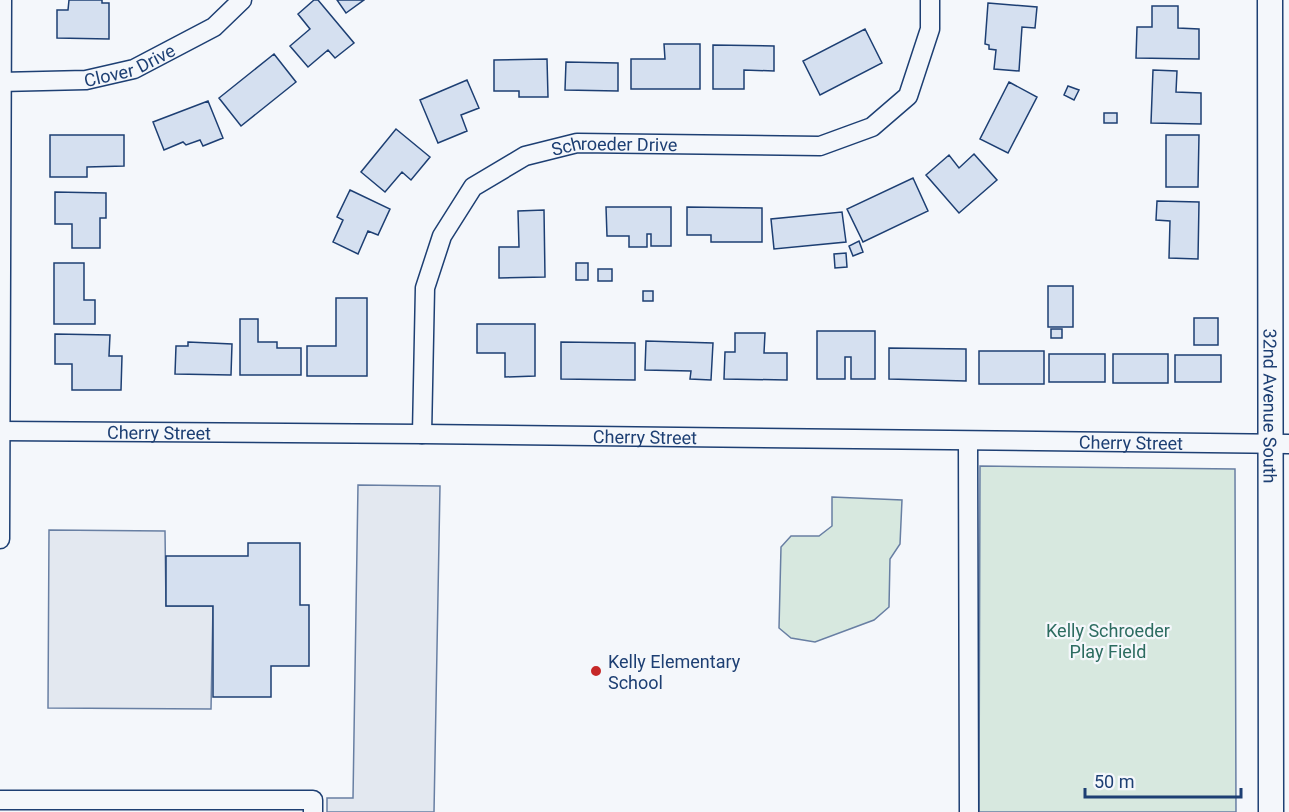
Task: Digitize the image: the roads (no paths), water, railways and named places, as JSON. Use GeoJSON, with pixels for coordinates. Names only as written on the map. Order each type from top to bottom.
{"type":"FeatureCollection","features":[{"type":"Feature","properties":{"kind":"street"},"geometry":{"type":"LineString","coordinates":[[0,538],[2,0]]}},
{"type":"Feature","properties":{"kind":"street","name":"Clover Drive"},"geometry":{"type":"LineString","coordinates":[[1,82],[86,80],[134,69],[214,27],[242,0]]}},
{"type":"Feature","properties":{"kind":"street","name":"Schroeder Drive"},"geometry":{"type":"LineString","coordinates":[[422,434],[425,288],[442,236],[472,187],[525,156],[577,143],[820,146],[872,127],[908,96],[930,29],[930,0]]}},
{"type":"Feature","properties":{"kind":"street","name":"32nd Avenue South"},"geometry":{"type":"LineString","coordinates":[[1270,0],[1280,444],[1271,812]]}},
{"type":"Feature","properties":{"kind":"street","name":"Cherry Street"},"geometry":{"type":"LineString","coordinates":[[0,431],[1280,444]]}},
{"type":"Feature","properties":{"kind":"street"},"geometry":{"type":"LineString","coordinates":[[968,441],[969,812]]}},
{"type":"Feature","properties":{"kind":"street"},"geometry":{"type":"LineString","coordinates":[[0,800],[313,806]]}},
{"type":"Feature","properties":{"kind":"place","name":"Kelly Elementary School"},"geometry":{"type":"Point","coordinates":[596,671]}},
{"type":"Feature","properties":{"kind":"park label","name":"Kelly Schroeder Play Field"},"geometry":{"type":"Point","coordinates":[1108,640]}}]}
